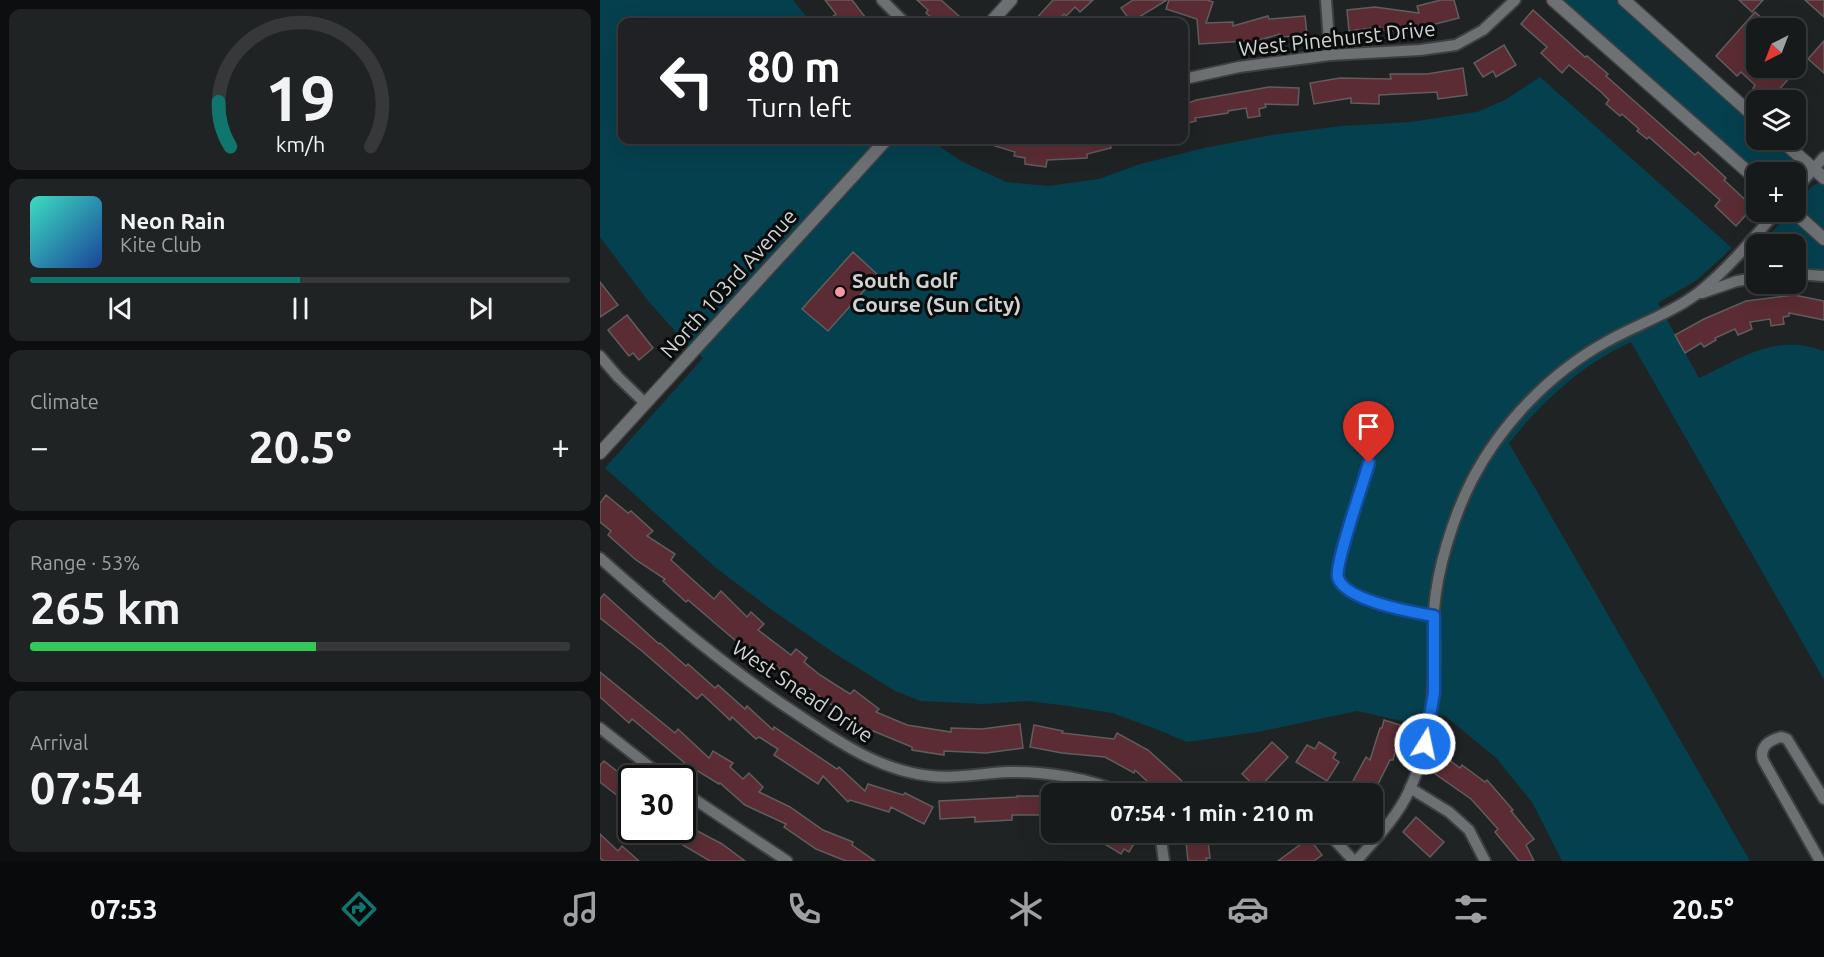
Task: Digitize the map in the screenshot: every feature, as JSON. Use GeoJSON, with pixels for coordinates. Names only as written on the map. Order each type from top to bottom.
{"type":"FeatureCollection","features":[{"type":"Feature","properties":{"kind":"street"},"geometry":{"type":"LineString","coordinates":[[882,0],[900,18]]}},
{"type":"Feature","properties":{"kind":"street"},"geometry":{"type":"LineString","coordinates":[[995,18],[1011,0]]}},
{"type":"Feature","properties":{"kind":"street"},"geometry":{"type":"LineString","coordinates":[[1326,0],[1330,55]]}},
{"type":"Feature","properties":{"kind":"street","name":"West Pinehurst Drive"},"geometry":{"type":"LineString","coordinates":[[1188,78],[1239,67],[1330,55],[1420,50],[1456,45],[1483,30],[1515,0]]}},
{"type":"Feature","properties":{"kind":"street"},"geometry":{"type":"LineString","coordinates":[[1553,0],[1746,170]]}},
{"type":"Feature","properties":{"kind":"street"},"geometry":{"type":"LineString","coordinates":[[1624,0],[1746,108]]}},
{"type":"Feature","properties":{"kind":"street","name":"North 103rd Avenue"},"geometry":{"type":"LineString","coordinates":[[600,453],[882,144]]}},
{"type":"Feature","properties":{"kind":"street"},"geometry":{"type":"LineString","coordinates":[[1792,150],[1824,178]]}},
{"type":"Feature","properties":{"kind":"street"},"geometry":{"type":"LineString","coordinates":[[1806,178],[1824,157]]}},
{"type":"Feature","properties":{"kind":"street"},"geometry":{"type":"LineString","coordinates":[[1696,295],[1736,257],[1767,222]]}},
{"type":"Feature","properties":{"kind":"street"},"geometry":{"type":"LineString","coordinates":[[1805,222],[1824,239]]}},
{"type":"Feature","properties":{"kind":"street"},"geometry":{"type":"LineString","coordinates":[[1806,275],[1824,276]]}},
{"type":"Feature","properties":{"kind":"street"},"geometry":{"type":"LineString","coordinates":[[1338,843],[1355,861],[1389,824],[1410,788],[1425,744],[1434,693],[1434,616],[1440,577],[1456,517],[1472,481],[1510,424],[1549,383],[1582,357],[1696,295],[1746,280]]}},
{"type":"Feature","properties":{"kind":"street"},"geometry":{"type":"LineString","coordinates":[[600,356],[645,403]]}},
{"type":"Feature","properties":{"kind":"street","name":"West Snead Drive"},"geometry":{"type":"LineString","coordinates":[[600,558],[708,651],[774,700],[856,753],[906,771],[930,776],[1034,773],[1091,783]]}},
{"type":"Feature","properties":{"kind":"street"},"geometry":{"type":"LineString","coordinates":[[600,728],[647,765]]}},
{"type":"Feature","properties":{"kind":"street"},"geometry":{"type":"LineString","coordinates":[[1820,861],[1762,760],[1763,747],[1781,736],[1787,739],[1824,799]]}},
{"type":"Feature","properties":{"kind":"street"},"geometry":{"type":"LineString","coordinates":[[1410,788],[1449,812],[1469,830],[1485,861]]}},
{"type":"Feature","properties":{"kind":"street"},"geometry":{"type":"LineString","coordinates":[[696,800],[787,861]]}},
{"type":"Feature","properties":{"kind":"street"},"geometry":{"type":"LineString","coordinates":[[1162,843],[1164,861]]}},
{"type":"Feature","properties":{"kind":"lane"},"geometry":{"type":"LineString","coordinates":[[1369,463],[1339,560],[1338,578],[1349,591],[1368,599],[1413,613],[1434,616]]}},
{"type":"Feature","properties":{"kind":"shaded area","name":"South Golf Course (Sun City)"},"geometry":{"type":"Polygon","coordinates":[[[600,0],[793,0],[808,18],[618,18],[618,144],[936,144],[961,161],[1006,182],[1048,186],[1099,179],[1137,165],[1204,148],[1272,135],[1341,126],[1410,122],[1477,112],[1505,100],[1540,77],[1732,248],[1697,280],[1658,303],[1699,378],[1744,356],[1774,346],[1806,346],[1824,351],[1824,680],[1631,342],[1613,351],[1564,385],[1509,443],[1750,861],[1562,861],[1532,802],[1495,757],[1445,716],[1430,715],[1428,727],[1357,711],[1258,732],[1187,742],[1112,713],[1028,701],[982,704],[921,701],[895,691],[834,653],[716,568],[605,468],[703,358],[684,341],[649,302],[600,237],[600,0]]]}},
{"type":"Feature","properties":{"kind":"shaded area"},"geometry":{"type":"Polygon","coordinates":[[[1562,0],[1615,0],[1746,116],[1746,150],[1785,150],[1798,162],[1746,162],[1562,0]]]}},
{"type":"Feature","properties":{"kind":"shaded area"},"geometry":{"type":"Polygon","coordinates":[[[1819,183],[1824,185],[1824,231],[1806,216],[1806,193],[1812,186],[1819,183]]]}},
{"type":"Feature","properties":{"kind":"shaded area"},"geometry":{"type":"Polygon","coordinates":[[[1781,222],[1795,222],[1824,247],[1824,272],[1806,270],[1806,234],[1770,234],[1781,222]]]}},
{"type":"Feature","properties":{"kind":"building"},"geometry":{"type":"Polygon","coordinates":[[[825,0],[852,0],[866,18],[830,18],[836,14],[825,0]]]}},
{"type":"Feature","properties":{"kind":"building"},"geometry":{"type":"Polygon","coordinates":[[[917,0],[941,0],[960,17],[932,18],[926,13],[928,10],[917,0]]]}},
{"type":"Feature","properties":{"kind":"building"},"geometry":{"type":"Polygon","coordinates":[[[1053,0],[1093,0],[1080,12],[1075,7],[1066,16],[1064,14],[1060,18],[1037,18],[1053,0]]]}},
{"type":"Feature","properties":{"kind":"building"},"geometry":{"type":"Polygon","coordinates":[[[1133,0],[1167,0],[1138,18],[1128,18],[1121,8],[1133,0]]]}},
{"type":"Feature","properties":{"kind":"building"},"geometry":{"type":"Polygon","coordinates":[[[1169,0],[1213,2],[1206,23],[1233,22],[1233,26],[1268,16],[1269,19],[1305,16],[1307,35],[1281,37],[1280,34],[1246,44],[1246,41],[1199,44],[1197,19],[1166,9],[1169,0]]]}},
{"type":"Feature","properties":{"kind":"building"},"geometry":{"type":"Polygon","coordinates":[[[1441,0],[1454,0],[1459,18],[1416,29],[1394,27],[1392,31],[1380,30],[1380,27],[1349,31],[1347,10],[1375,7],[1419,13],[1417,6],[1441,0]]]}},
{"type":"Feature","properties":{"kind":"building"},"geometry":{"type":"Polygon","coordinates":[[[1739,0],[1763,0],[1752,12],[1739,0]]]}},
{"type":"Feature","properties":{"kind":"building"},"geometry":{"type":"Polygon","coordinates":[[[1805,0],[1824,0],[1824,17],[1805,0]]]}},
{"type":"Feature","properties":{"kind":"building"},"geometry":{"type":"Polygon","coordinates":[[[1533,10],[1585,57],[1587,56],[1608,74],[1606,76],[1695,155],[1698,152],[1726,178],[1724,180],[1746,200],[1746,215],[1736,226],[1715,206],[1720,200],[1649,137],[1647,139],[1637,131],[1639,129],[1622,114],[1620,116],[1606,104],[1609,100],[1569,65],[1562,73],[1541,53],[1547,47],[1521,24],[1533,10]]]}},
{"type":"Feature","properties":{"kind":"building"},"geometry":{"type":"Polygon","coordinates":[[[1755,12],[1762,18],[1750,18],[1755,12]]]}},
{"type":"Feature","properties":{"kind":"building"},"geometry":{"type":"Polygon","coordinates":[[[1746,22],[1746,77],[1741,72],[1737,76],[1716,56],[1746,22]]]}},
{"type":"Feature","properties":{"kind":"building"},"geometry":{"type":"Polygon","coordinates":[[[1824,41],[1824,73],[1808,59],[1824,41]]]}},
{"type":"Feature","properties":{"kind":"building"},"geometry":{"type":"Polygon","coordinates":[[[1504,45],[1516,65],[1496,77],[1493,71],[1483,77],[1474,63],[1504,45]]]}},
{"type":"Feature","properties":{"kind":"building"},"geometry":{"type":"Polygon","coordinates":[[[1463,68],[1467,95],[1438,99],[1437,92],[1379,95],[1379,104],[1351,103],[1351,98],[1314,104],[1310,83],[1340,78],[1391,79],[1390,74],[1427,74],[1463,68]]]}},
{"type":"Feature","properties":{"kind":"building"},"geometry":{"type":"Polygon","coordinates":[[[1747,78],[1789,78],[1779,90],[1755,90],[1753,88],[1755,85],[1747,78]]]}},
{"type":"Feature","properties":{"kind":"building"},"geometry":{"type":"Polygon","coordinates":[[[1269,87],[1299,88],[1298,105],[1265,104],[1266,107],[1259,109],[1260,116],[1248,118],[1246,108],[1195,118],[1196,121],[1188,123],[1188,103],[1269,87]]]}},
{"type":"Feature","properties":{"kind":"building"},"geometry":{"type":"Polygon","coordinates":[[[989,144],[1110,144],[1111,148],[1087,154],[1087,158],[1047,160],[1046,167],[1025,164],[1025,158],[1014,156],[1015,152],[989,144]]]}},
{"type":"Feature","properties":{"kind":"building","name":"South Golf Course (Sun City)"},"geometry":{"type":"Polygon","coordinates":[[[853,252],[878,275],[828,331],[802,309],[853,252]]]}},
{"type":"Feature","properties":{"kind":"building"},"geometry":{"type":"Polygon","coordinates":[[[600,282],[618,305],[600,317],[600,282]]]}},
{"type":"Feature","properties":{"kind":"building"},"geometry":{"type":"Polygon","coordinates":[[[1794,295],[1824,301],[1824,320],[1789,313],[1789,316],[1783,317],[1784,324],[1771,326],[1770,319],[1750,322],[1752,329],[1738,335],[1735,329],[1715,338],[1716,340],[1704,347],[1701,343],[1685,353],[1675,335],[1704,319],[1746,301],[1794,295]]]}},
{"type":"Feature","properties":{"kind":"building"},"geometry":{"type":"Polygon","coordinates":[[[627,315],[653,348],[639,360],[633,353],[629,356],[608,330],[627,315]]]}},
{"type":"Feature","properties":{"kind":"building"},"geometry":{"type":"Polygon","coordinates":[[[606,495],[628,513],[631,511],[653,531],[647,536],[675,554],[671,560],[714,599],[721,591],[747,617],[751,612],[764,624],[758,630],[791,655],[796,649],[807,658],[804,662],[820,675],[850,694],[854,690],[879,709],[876,712],[907,725],[951,732],[951,728],[982,729],[1020,724],[1023,748],[986,753],[944,751],[944,755],[912,750],[912,747],[861,726],[805,686],[803,688],[745,645],[743,647],[688,600],[686,602],[663,581],[665,579],[636,560],[608,535],[611,531],[600,522],[600,503],[606,495]]]}},
{"type":"Feature","properties":{"kind":"building"},"geometry":{"type":"Polygon","coordinates":[[[604,594],[659,644],[686,666],[688,664],[715,688],[718,685],[745,709],[747,706],[773,730],[774,727],[837,769],[839,767],[865,791],[868,784],[903,795],[905,793],[933,807],[924,824],[891,807],[889,812],[850,800],[848,802],[823,776],[818,784],[774,755],[778,749],[759,737],[756,739],[732,717],[730,720],[702,694],[697,699],[600,618],[600,599],[604,594]]]}},
{"type":"Feature","properties":{"kind":"building"},"geometry":{"type":"Polygon","coordinates":[[[600,672],[675,733],[678,729],[709,758],[713,751],[733,763],[730,767],[743,779],[749,773],[763,787],[759,792],[790,807],[823,830],[853,842],[852,845],[875,861],[846,861],[816,849],[784,827],[786,824],[745,805],[720,783],[696,770],[696,765],[686,764],[632,719],[629,723],[600,697],[600,672]]]}},
{"type":"Feature","properties":{"kind":"building"},"geometry":{"type":"Polygon","coordinates":[[[1384,720],[1403,726],[1393,760],[1390,760],[1378,783],[1352,783],[1366,757],[1370,760],[1380,728],[1384,720]]]}},
{"type":"Feature","properties":{"kind":"building"},"geometry":{"type":"Polygon","coordinates":[[[1034,725],[1063,731],[1062,733],[1114,739],[1117,733],[1148,750],[1183,783],[1149,783],[1135,770],[1134,773],[1105,757],[1030,747],[1034,725]]]}},
{"type":"Feature","properties":{"kind":"building"},"geometry":{"type":"Polygon","coordinates":[[[1272,742],[1288,757],[1264,783],[1252,783],[1242,774],[1272,742]]]}},
{"type":"Feature","properties":{"kind":"building"},"geometry":{"type":"Polygon","coordinates":[[[1319,742],[1336,753],[1333,758],[1339,762],[1327,781],[1296,762],[1307,745],[1315,749],[1319,742]]]}},
{"type":"Feature","properties":{"kind":"building"},"geometry":{"type":"Polygon","coordinates":[[[1445,757],[1460,768],[1462,765],[1485,782],[1487,780],[1513,810],[1511,811],[1534,839],[1526,845],[1534,861],[1519,861],[1495,832],[1498,829],[1471,799],[1434,773],[1445,757]]]}},
{"type":"Feature","properties":{"kind":"building"},"geometry":{"type":"Polygon","coordinates":[[[604,761],[618,772],[618,796],[600,782],[600,765],[604,761]]]}},
{"type":"Feature","properties":{"kind":"building"},"geometry":{"type":"Polygon","coordinates":[[[1041,796],[1041,815],[1012,815],[1012,820],[975,822],[975,817],[940,819],[939,801],[1041,796]]]}},
{"type":"Feature","properties":{"kind":"building"},"geometry":{"type":"Polygon","coordinates":[[[1416,817],[1444,842],[1430,857],[1403,832],[1416,817]]]}},
{"type":"Feature","properties":{"kind":"building"},"geometry":{"type":"Polygon","coordinates":[[[696,830],[722,844],[745,861],[710,861],[679,843],[696,843],[696,830]]]}},
{"type":"Feature","properties":{"kind":"building"},"geometry":{"type":"Polygon","coordinates":[[[600,834],[618,851],[622,846],[639,861],[603,861],[600,858],[600,834]]]}},
{"type":"Feature","properties":{"kind":"building"},"geometry":{"type":"Polygon","coordinates":[[[1103,843],[1134,843],[1129,852],[1124,849],[1121,854],[1103,843]]]}},
{"type":"Feature","properties":{"kind":"building"},"geometry":{"type":"Polygon","coordinates":[[[1186,843],[1208,843],[1210,858],[1206,858],[1207,861],[1188,861],[1186,843]]]}},
{"type":"Feature","properties":{"kind":"building"},"geometry":{"type":"Polygon","coordinates":[[[1302,843],[1313,843],[1322,855],[1314,861],[1278,861],[1302,843]]]}},
{"type":"Feature","properties":{"kind":"place","name":"South Golf Course (Sun City)"},"geometry":{"type":"Point","coordinates":[840,292]}},
{"type":"Feature","properties":{"kind":"route"},"geometry":{"type":"LineString","coordinates":[[1369,463],[1339,560],[1338,578],[1349,591],[1368,599],[1413,613],[1434,616],[1434,693],[1425,744]]}}]}
